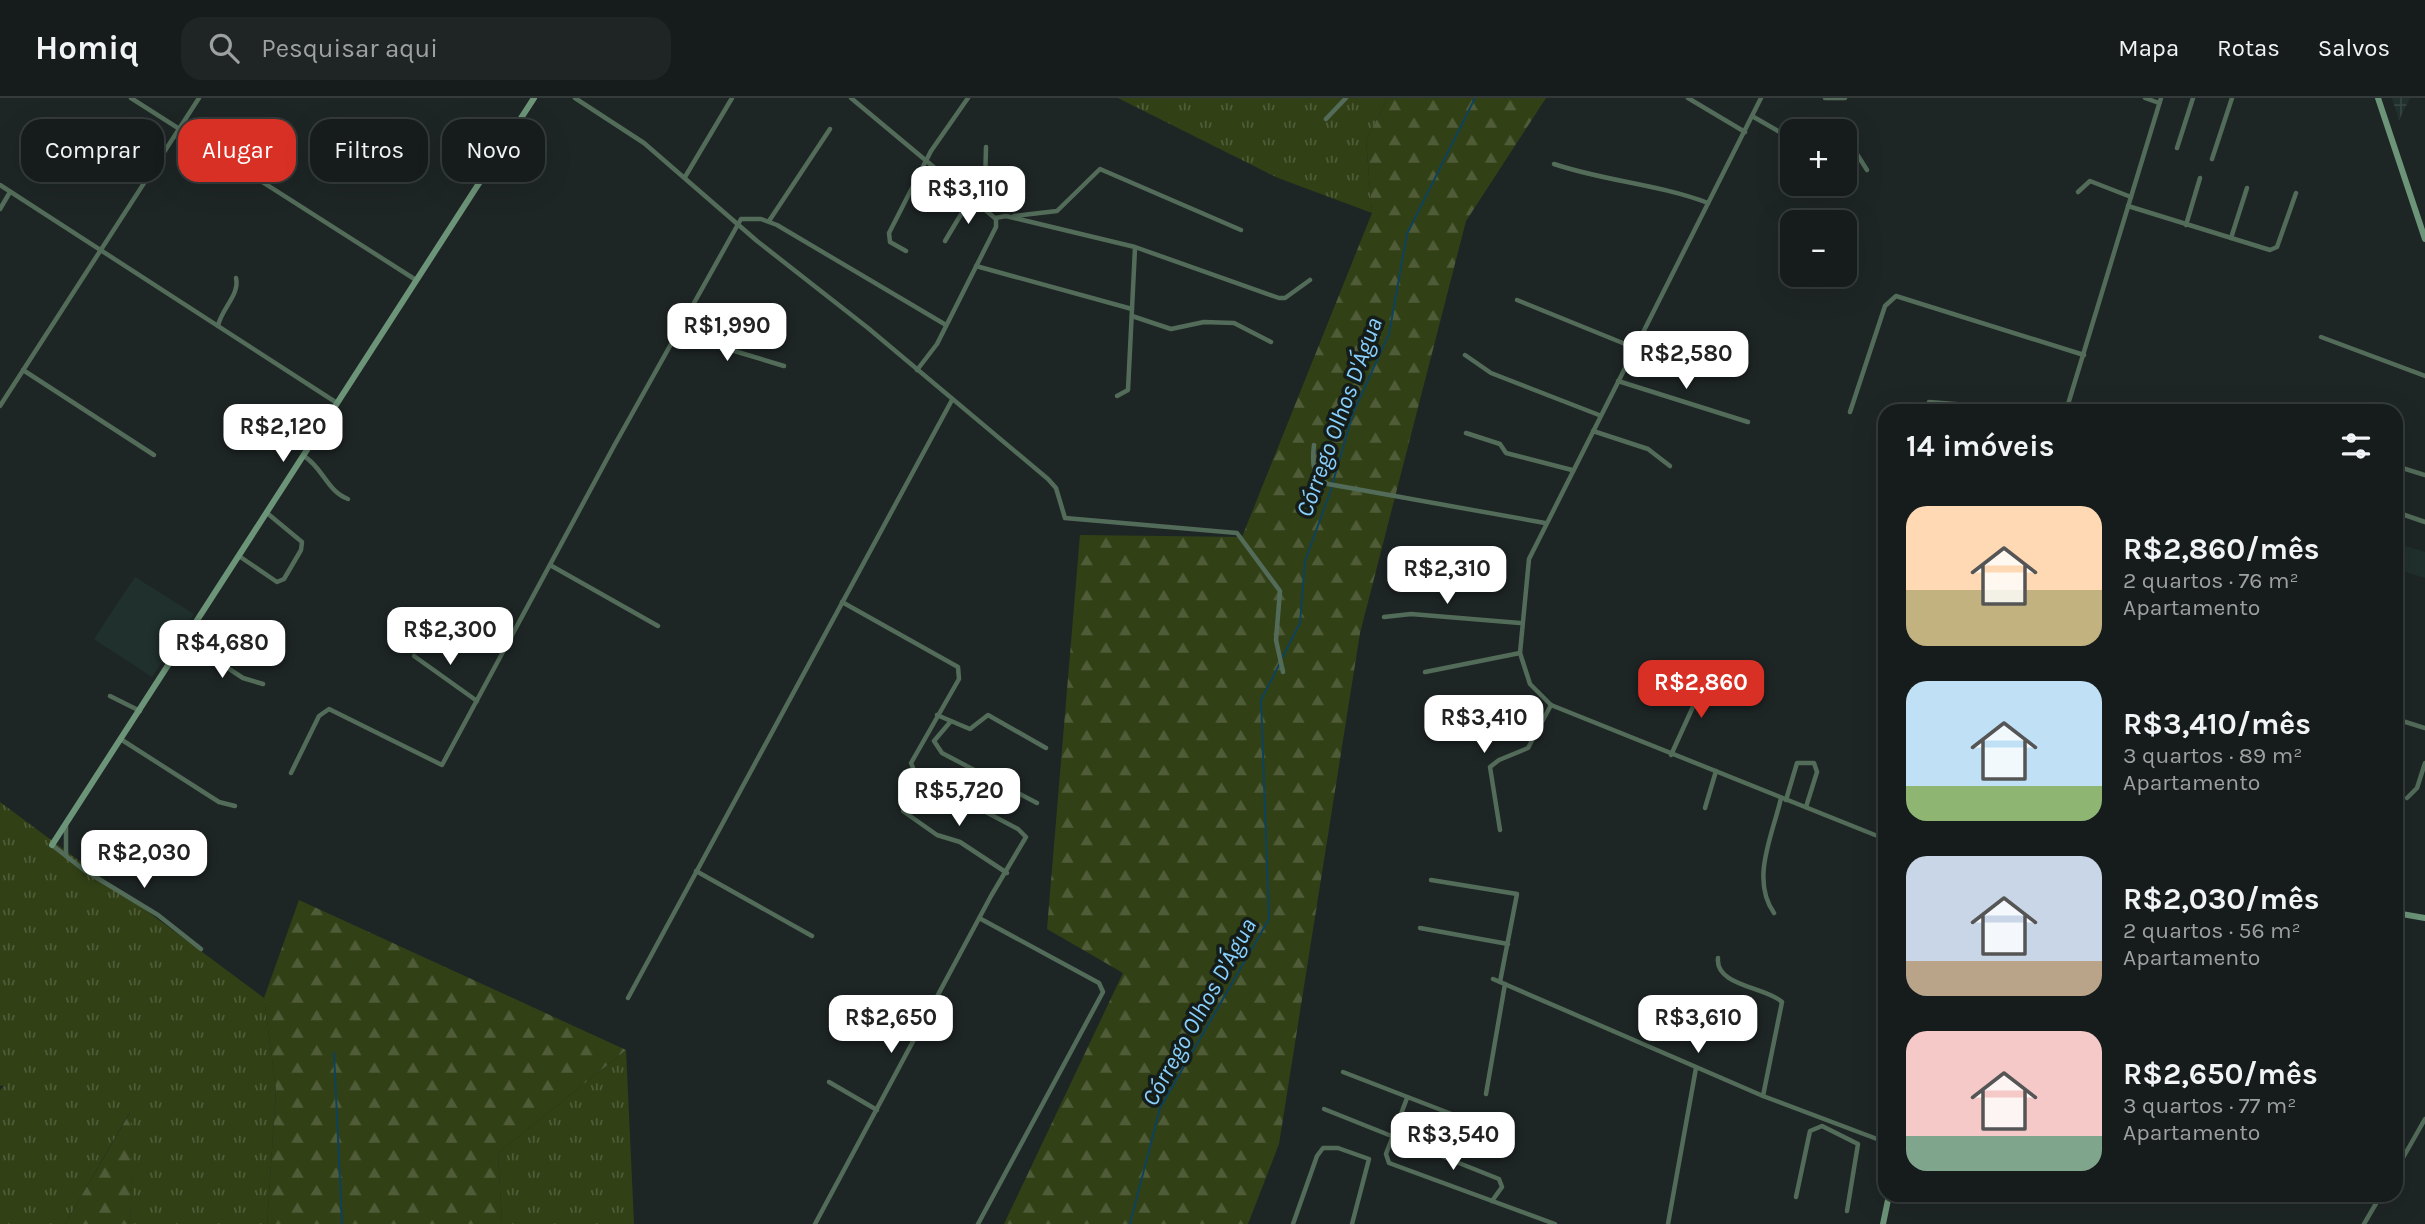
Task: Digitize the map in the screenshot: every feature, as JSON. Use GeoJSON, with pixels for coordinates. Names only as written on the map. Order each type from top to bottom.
{"type":"FeatureCollection","features":[{"type":"Feature","properties":{"kind":"street"},"geometry":{"type":"LineString","coordinates":[[131,98],[178,128]]}},
{"type":"Feature","properties":{"kind":"street"},"geometry":{"type":"LineString","coordinates":[[185,119],[199,98]]}},
{"type":"Feature","properties":{"kind":"street"},"geometry":{"type":"LineString","coordinates":[[201,949],[143,904],[66,857],[52,845],[534,98]]}},
{"type":"Feature","properties":{"kind":"street"},"geometry":{"type":"LineString","coordinates":[[575,98],[644,143],[738,224],[1048,479],[1056,488],[1062,515],[1068,520],[1237,533],[1280,591],[1276,640],[1283,672]]}},
{"type":"Feature","properties":{"kind":"street"},"geometry":{"type":"LineString","coordinates":[[685,177],[732,98]]}},
{"type":"Feature","properties":{"kind":"street"},"geometry":{"type":"LineString","coordinates":[[906,251],[890,242],[888,235],[926,161],[968,98]]}},
{"type":"Feature","properties":{"kind":"street"},"geometry":{"type":"LineString","coordinates":[[1326,119],[1346,98]]}},
{"type":"Feature","properties":{"kind":"street"},"geometry":{"type":"LineString","coordinates":[[1688,98],[1745,132]]}},
{"type":"Feature","properties":{"kind":"street"},"geometry":{"type":"LineString","coordinates":[[1761,98],[1599,415],[1529,559],[1527,604],[1520,623],[1520,653],[1530,684],[1551,705],[1878,836]]}},
{"type":"Feature","properties":{"kind":"street"},"geometry":{"type":"LineString","coordinates":[[1825,98],[1844,98]]}},
{"type":"Feature","properties":{"kind":"street"},"geometry":{"type":"LineString","coordinates":[[2068,404],[2160,100],[2145,98]]}},
{"type":"Feature","properties":{"kind":"street"},"geometry":{"type":"LineString","coordinates":[[2177,148],[2193,98]]}},
{"type":"Feature","properties":{"kind":"street"},"geometry":{"type":"LineString","coordinates":[[2212,159],[2232,98]]}},
{"type":"Feature","properties":{"kind":"street"},"geometry":{"type":"LineString","coordinates":[[2378,98],[2425,239]]}},
{"type":"Feature","properties":{"kind":"street"},"geometry":{"type":"LineString","coordinates":[[854,99],[995,218],[996,227],[934,349],[917,370]]}},
{"type":"Feature","properties":{"kind":"street"},"geometry":{"type":"LineString","coordinates":[[1752,116],[1780,132]]}},
{"type":"Feature","properties":{"kind":"street"},"geometry":{"type":"LineString","coordinates":[[769,221],[830,129]]}},
{"type":"Feature","properties":{"kind":"street"},"geometry":{"type":"LineString","coordinates":[[0,406],[178,131]]}},
{"type":"Feature","properties":{"kind":"street"},"geometry":{"type":"LineString","coordinates":[[945,241],[987,180],[986,148]]}},
{"type":"Feature","properties":{"kind":"street"},"geometry":{"type":"LineString","coordinates":[[1857,154],[1867,170]]}},
{"type":"Feature","properties":{"kind":"street"},"geometry":{"type":"LineString","coordinates":[[1554,164],[1582,173],[1636,181],[1707,203]]}},
{"type":"Feature","properties":{"kind":"street"},"geometry":{"type":"LineString","coordinates":[[995,218],[1052,214],[1100,169],[1241,230]]}},
{"type":"Feature","properties":{"kind":"street"},"geometry":{"type":"LineString","coordinates":[[2186,225],[2200,178]]}},
{"type":"Feature","properties":{"kind":"street"},"geometry":{"type":"LineString","coordinates":[[2078,192],[2090,181],[2131,197]]}},
{"type":"Feature","properties":{"kind":"street"},"geometry":{"type":"LineString","coordinates":[[262,182],[417,281]]}},
{"type":"Feature","properties":{"kind":"street"},"geometry":{"type":"LineString","coordinates":[[0,185],[338,403]]}},
{"type":"Feature","properties":{"kind":"street"},"geometry":{"type":"LineString","coordinates":[[2231,239],[2247,188]]}},
{"type":"Feature","properties":{"kind":"street"},"geometry":{"type":"LineString","coordinates":[[0,209],[10,192]]}},
{"type":"Feature","properties":{"kind":"street"},"geometry":{"type":"LineString","coordinates":[[2128,206],[2274,250],[2296,193]]}},
{"type":"Feature","properties":{"kind":"street"},"geometry":{"type":"LineString","coordinates":[[1006,216],[1135,247],[1279,298],[1285,298],[1310,280]]}},
{"type":"Feature","properties":{"kind":"street"},"geometry":{"type":"LineString","coordinates":[[291,773],[319,716],[329,709],[442,765],[738,224],[747,218],[769,221],[946,325]]}},
{"type":"Feature","properties":{"kind":"street"},"geometry":{"type":"LineString","coordinates":[[1117,396],[1128,390],[1135,247]]}},
{"type":"Feature","properties":{"kind":"street"},"geometry":{"type":"LineString","coordinates":[[976,267],[1132,309]]}},
{"type":"Feature","properties":{"kind":"street"},"geometry":{"type":"LineString","coordinates":[[218,326],[223,309],[237,287],[236,278]]}},
{"type":"Feature","properties":{"kind":"street"},"geometry":{"type":"LineString","coordinates":[[1850,412],[1885,306],[1896,296],[2084,355]]}},
{"type":"Feature","properties":{"kind":"street"},"geometry":{"type":"LineString","coordinates":[[1517,300],[1635,348]]}},
{"type":"Feature","properties":{"kind":"street"},"geometry":{"type":"LineString","coordinates":[[1132,316],[1171,329],[1213,321],[1234,323],[1271,342]]}},
{"type":"Feature","properties":{"kind":"street"},"geometry":{"type":"LineString","coordinates":[[680,326],[720,347],[784,366]]}},
{"type":"Feature","properties":{"kind":"street"},"geometry":{"type":"LineString","coordinates":[[2321,337],[2425,376]]}},
{"type":"Feature","properties":{"kind":"street"},"geometry":{"type":"LineString","coordinates":[[1465,355],[1490,373],[1599,415]]}},
{"type":"Feature","properties":{"kind":"street"},"geometry":{"type":"LineString","coordinates":[[23,370],[155,456]]}},
{"type":"Feature","properties":{"kind":"street"},"geometry":{"type":"LineString","coordinates":[[1618,381],[1748,422]]}},
{"type":"Feature","properties":{"kind":"street"},"geometry":{"type":"LineString","coordinates":[[628,998],[952,400]]}},
{"type":"Feature","properties":{"kind":"street"},"geometry":{"type":"LineString","coordinates":[[1929,402],[1955,404]]}},
{"type":"Feature","properties":{"kind":"street"},"geometry":{"type":"LineString","coordinates":[[1592,431],[1648,449],[1670,466]]}},
{"type":"Feature","properties":{"kind":"street"},"geometry":{"type":"LineString","coordinates":[[1466,433],[1500,444],[1506,453],[1572,470]]}},
{"type":"Feature","properties":{"kind":"street"},"geometry":{"type":"LineString","coordinates":[[1314,445],[1314,469],[1320,480],[1328,484],[1545,523]]}},
{"type":"Feature","properties":{"kind":"street"},"geometry":{"type":"LineString","coordinates":[[304,456],[318,467],[333,490],[348,499]]}},
{"type":"Feature","properties":{"kind":"street"},"geometry":{"type":"LineString","coordinates":[[2403,468],[2425,475]]}},
{"type":"Feature","properties":{"kind":"street"},"geometry":{"type":"LineString","coordinates":[[239,556],[276,582],[284,579],[301,550],[302,541],[267,513]]}},
{"type":"Feature","properties":{"kind":"street"},"geometry":{"type":"LineString","coordinates":[[2403,514],[2425,522]]}},
{"type":"Feature","properties":{"kind":"street"},"geometry":{"type":"LineString","coordinates":[[550,565],[659,626]]}},
{"type":"Feature","properties":{"kind":"street"},"geometry":{"type":"LineString","coordinates":[[815,1224],[981,919],[990,896],[1024,843],[1024,834],[911,770],[911,763],[960,676],[958,667],[842,602]]}},
{"type":"Feature","properties":{"kind":"street"},"geometry":{"type":"LineString","coordinates":[[1384,617],[1412,614],[1520,623]]}},
{"type":"Feature","properties":{"kind":"street"},"geometry":{"type":"LineString","coordinates":[[185,640],[243,678],[263,684]]}},
{"type":"Feature","properties":{"kind":"street"},"geometry":{"type":"LineString","coordinates":[[1425,672],[1520,653]]}},
{"type":"Feature","properties":{"kind":"street"},"geometry":{"type":"LineString","coordinates":[[414,656],[477,701]]}},
{"type":"Feature","properties":{"kind":"street"},"geometry":{"type":"LineString","coordinates":[[1671,755],[1707,676]]}},
{"type":"Feature","properties":{"kind":"street"},"geometry":{"type":"LineString","coordinates":[[110,696],[140,711]]}},
{"type":"Feature","properties":{"kind":"street"},"geometry":{"type":"LineString","coordinates":[[1500,830],[1490,767],[1499,760],[1528,748],[1551,705]]}},
{"type":"Feature","properties":{"kind":"street"},"geometry":{"type":"LineString","coordinates":[[937,715],[970,729],[988,715],[1046,748]]}},
{"type":"Feature","properties":{"kind":"street"},"geometry":{"type":"LineString","coordinates":[[951,721],[938,734],[935,746],[1037,803]]}},
{"type":"Feature","properties":{"kind":"street"},"geometry":{"type":"LineString","coordinates":[[2403,721],[2425,728]]}},
{"type":"Feature","properties":{"kind":"street"},"geometry":{"type":"LineString","coordinates":[[122,740],[219,802],[235,806]]}},
{"type":"Feature","properties":{"kind":"street"},"geometry":{"type":"LineString","coordinates":[[1774,913],[1766,898],[1763,882],[1773,821],[1795,766],[1802,761],[1814,763],[1817,772],[1806,807]]}},
{"type":"Feature","properties":{"kind":"street"},"geometry":{"type":"LineString","coordinates":[[2407,798],[2417,788],[2425,764]]}},
{"type":"Feature","properties":{"kind":"street"},"geometry":{"type":"LineString","coordinates":[[1705,808],[1716,771]]}},
{"type":"Feature","properties":{"kind":"street"},"geometry":{"type":"LineString","coordinates":[[903,811],[937,835],[960,842],[1007,873]]}},
{"type":"Feature","properties":{"kind":"street"},"geometry":{"type":"LineString","coordinates":[[66,826],[66,857]]}},
{"type":"Feature","properties":{"kind":"street"},"geometry":{"type":"LineString","coordinates":[[696,871],[812,936]]}},
{"type":"Feature","properties":{"kind":"street"},"geometry":{"type":"LineString","coordinates":[[1431,880],[1517,894],[1486,1094]]}},
{"type":"Feature","properties":{"kind":"street"},"geometry":{"type":"LineString","coordinates":[[2403,914],[2425,918]]}},
{"type":"Feature","properties":{"kind":"street"},"geometry":{"type":"LineString","coordinates":[[978,1224],[1103,992],[1099,983],[981,919]]}},
{"type":"Feature","properties":{"kind":"street"},"geometry":{"type":"LineString","coordinates":[[1420,928],[1508,944]]}},
{"type":"Feature","properties":{"kind":"street"},"geometry":{"type":"LineString","coordinates":[[1718,958],[1717,964],[1725,975],[1782,1002],[1763,1096]]}},
{"type":"Feature","properties":{"kind":"street"},"geometry":{"type":"LineString","coordinates":[[1493,979],[1763,1096],[1878,1139]]}},
{"type":"Feature","properties":{"kind":"street"},"geometry":{"type":"LineString","coordinates":[[1668,1224],[1696,1068]]}},
{"type":"Feature","properties":{"kind":"street"},"geometry":{"type":"LineString","coordinates":[[1343,1072],[1498,1132]]}},
{"type":"Feature","properties":{"kind":"street"},"geometry":{"type":"LineString","coordinates":[[829,1082],[877,1110]]}},
{"type":"Feature","properties":{"kind":"street"},"geometry":{"type":"LineString","coordinates":[[1407,1098],[1386,1155],[1389,1163],[1555,1224]]}},
{"type":"Feature","properties":{"kind":"street"},"geometry":{"type":"LineString","coordinates":[[1324,1109],[1499,1179],[1502,1187],[1492,1201]]}},
{"type":"Feature","properties":{"kind":"street"},"geometry":{"type":"LineString","coordinates":[[2403,1158],[2425,1119]]}},
{"type":"Feature","properties":{"kind":"street"},"geometry":{"type":"LineString","coordinates":[[1836,1132],[1839,1124]]}},
{"type":"Feature","properties":{"kind":"street"},"geometry":{"type":"LineString","coordinates":[[1796,1197],[1811,1130],[1822,1126],[1853,1139],[1860,1149],[1847,1212]]}},
{"type":"Feature","properties":{"kind":"street"},"geometry":{"type":"LineString","coordinates":[[1293,1224],[1317,1156],[1322,1148],[1331,1146],[1369,1159],[1352,1224]]}},
{"type":"Feature","properties":{"kind":"street"},"geometry":{"type":"LineString","coordinates":[[1883,1224],[1888,1202]]}},
{"type":"Feature","properties":{"kind":"street"},"geometry":{"type":"LineString","coordinates":[[2364,1224],[2377,1202]]}},
{"type":"Feature","properties":{"kind":"shaded area"},"geometry":{"type":"Polygon","coordinates":[[[2392,98],[2410,98],[2399,120],[2392,98]]]}},
{"type":"Feature","properties":{"kind":"shaded area"},"geometry":{"type":"Polygon","coordinates":[[[2403,545],[2425,552],[2425,578],[2403,571],[2403,545]]]}},
{"type":"Feature","properties":{"kind":"shaded area"},"geometry":{"type":"Polygon","coordinates":[[[135,577],[194,614],[152,677],[94,639],[135,577]]]}},
{"type":"Feature","properties":{"kind":"green space"},"geometry":{"type":"Polygon","coordinates":[[[1118,98],[1388,98],[1366,140],[1372,213],[1278,178],[1118,98]]]}},
{"type":"Feature","properties":{"kind":"green space"},"geometry":{"type":"Polygon","coordinates":[[[1388,98],[1546,98],[1466,221],[1360,633],[1279,1144],[1248,1224],[1004,1224],[1123,973],[1047,929],[1080,535],[1242,537],[1372,213],[1366,140],[1388,98]]]}},
{"type":"Feature","properties":{"kind":"green space"},"geometry":{"type":"Polygon","coordinates":[[[0,802],[264,998],[276,1089],[267,1224],[129,1224],[132,1208],[130,1112],[65,1224],[0,1224],[0,1090],[5,1085],[0,1086],[0,802]]]}},
{"type":"Feature","properties":{"kind":"green space"},"geometry":{"type":"Polygon","coordinates":[[[299,900],[626,1050],[498,1153],[502,1224],[267,1224],[276,1089],[264,998],[299,900]]]}},
{"type":"Feature","properties":{"kind":"green space"},"geometry":{"type":"Polygon","coordinates":[[[626,1050],[634,1224],[502,1224],[498,1153],[626,1050]]]}},
{"type":"Feature","properties":{"kind":"green space"},"geometry":{"type":"Polygon","coordinates":[[[131,1111],[132,1208],[129,1224],[65,1224],[131,1111]]]}},
{"type":"Feature","properties":{"kind":"waterway","name":"Córrego Olhos D'Água"},"geometry":{"type":"LineString","coordinates":[[1333,482],[1353,413],[1389,334],[1407,234],[1475,98]]}},
{"type":"Feature","properties":{"kind":"waterway","name":"Córrego Olhos D'Água"},"geometry":{"type":"LineString","coordinates":[[1282,658],[1300,623],[1305,561],[1332,487]]}},
{"type":"Feature","properties":{"kind":"waterway","name":"Córrego Olhos D'Água"},"geometry":{"type":"LineString","coordinates":[[1130,1224],[1160,1108],[1269,919],[1261,700],[1280,663]]}},
{"type":"Feature","properties":{"kind":"waterway"},"geometry":{"type":"LineString","coordinates":[[334,1053],[342,1224]]}}]}
